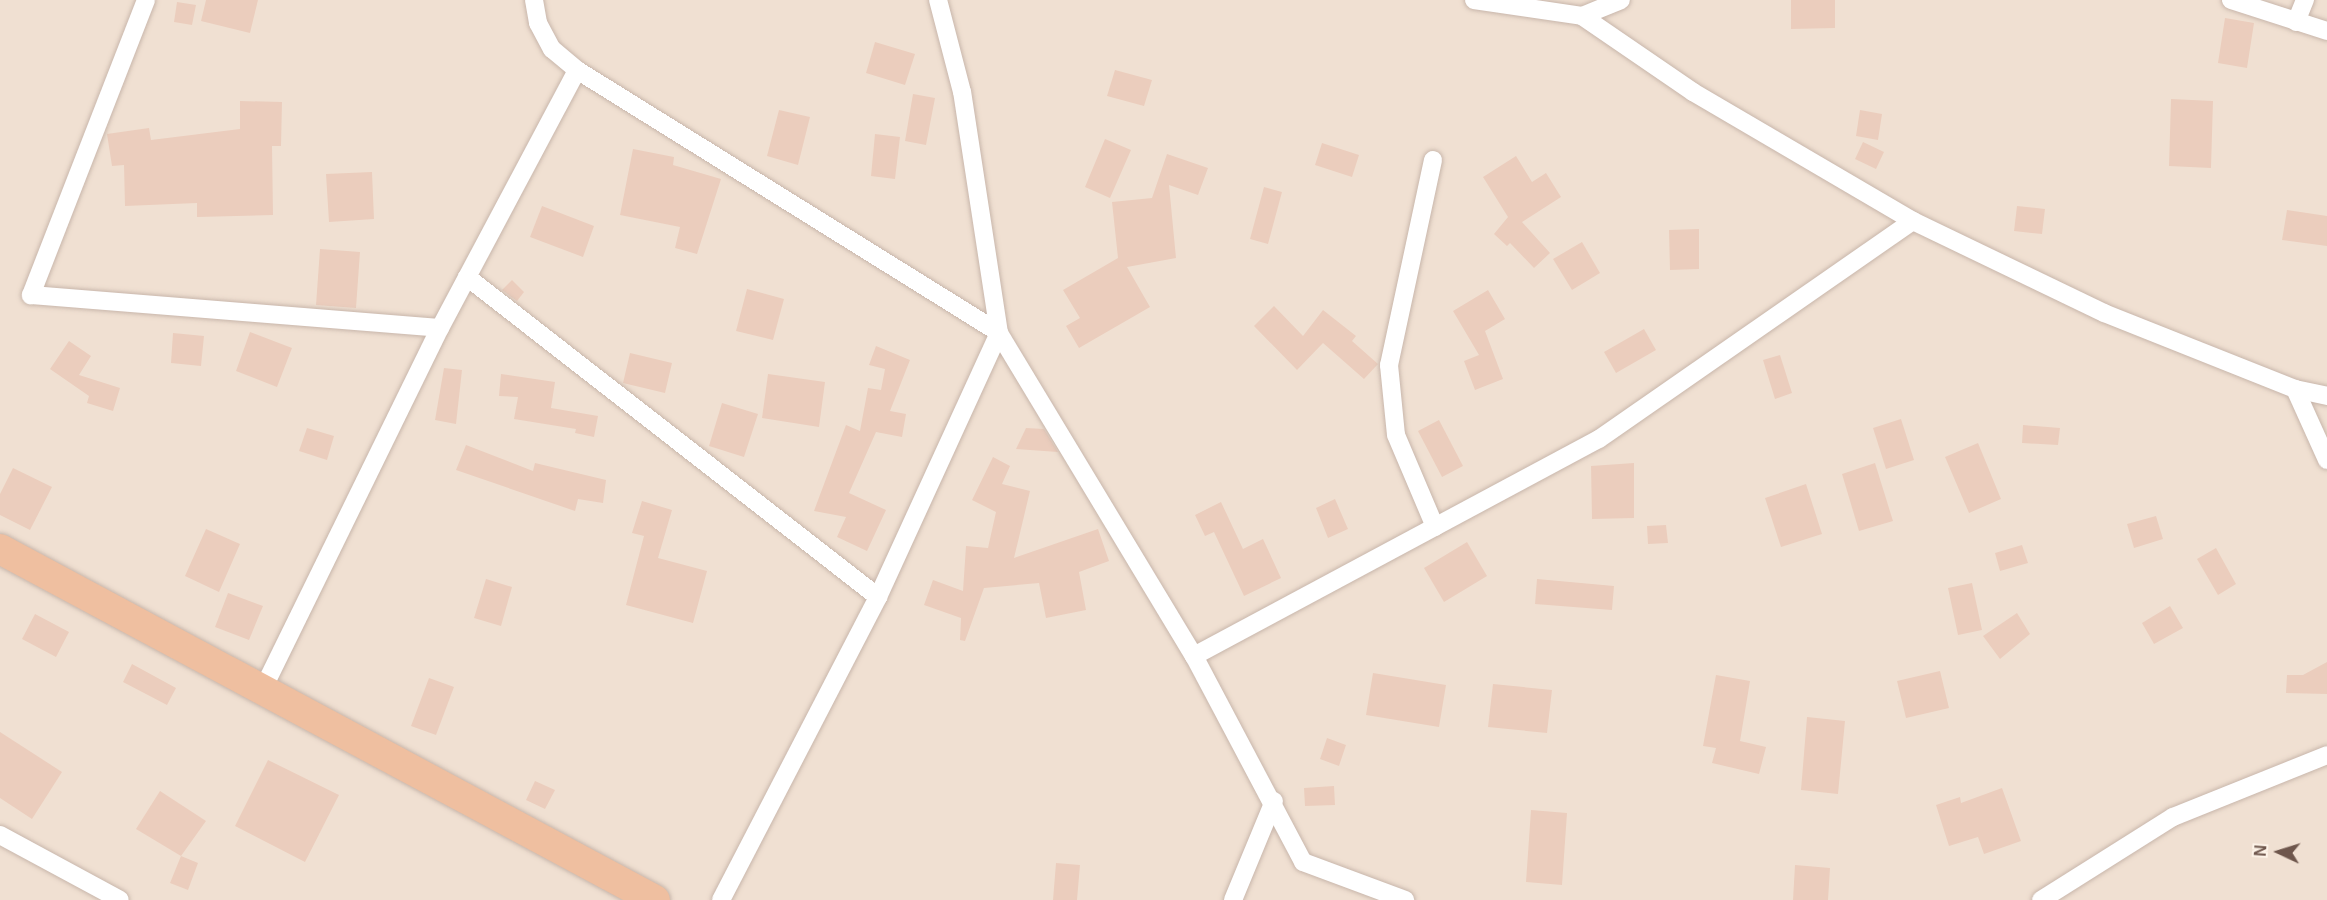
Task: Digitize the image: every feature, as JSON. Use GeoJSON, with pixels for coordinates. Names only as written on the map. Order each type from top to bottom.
{"type":"FeatureCollection","features":[{"type":"Feature","properties":{"kind":"highway"},"geometry":{"type":"LineString","coordinates":[[0,549],[264,687],[655,900]]}},
{"type":"Feature","properties":{"kind":"street"},"geometry":{"type":"LineString","coordinates":[[146,0],[31,295],[440,328]]}},
{"type":"Feature","properties":{"kind":"street"},"geometry":{"type":"LineString","coordinates":[[534,0],[538,23],[552,49],[577,70],[999,333]]}},
{"type":"Feature","properties":{"kind":"street"},"geometry":{"type":"LineString","coordinates":[[938,0],[962,92],[999,333],[1194,656],[1274,801],[1303,862],[1405,900]]}},
{"type":"Feature","properties":{"kind":"street"},"geometry":{"type":"LineString","coordinates":[[1473,0],[1582,16],[1693,92],[1913,221],[2104,313],[2295,389],[2327,396]]}},
{"type":"Feature","properties":{"kind":"street"},"geometry":{"type":"LineString","coordinates":[[1582,16],[1621,0]]}},
{"type":"Feature","properties":{"kind":"street"},"geometry":{"type":"LineString","coordinates":[[2231,0],[2327,31]]}},
{"type":"Feature","properties":{"kind":"street"},"geometry":{"type":"LineString","coordinates":[[2296,21],[2306,0]]}},
{"type":"Feature","properties":{"kind":"street"},"geometry":{"type":"LineString","coordinates":[[264,687],[440,328],[577,70]]}},
{"type":"Feature","properties":{"kind":"street"},"geometry":{"type":"LineString","coordinates":[[1433,160],[1389,365],[1396,435],[1435,527]]}},
{"type":"Feature","properties":{"kind":"street"},"geometry":{"type":"LineString","coordinates":[[1194,656],[1599,439],[1913,221]]}},
{"type":"Feature","properties":{"kind":"street"},"geometry":{"type":"LineString","coordinates":[[467,277],[878,597]]}},
{"type":"Feature","properties":{"kind":"street"},"geometry":{"type":"LineString","coordinates":[[721,900],[878,597],[999,333]]}},
{"type":"Feature","properties":{"kind":"street"},"geometry":{"type":"LineString","coordinates":[[2295,389],[2327,460]]}},
{"type":"Feature","properties":{"kind":"street"},"geometry":{"type":"LineString","coordinates":[[2041,900],[2173,818],[2327,755]]}},
{"type":"Feature","properties":{"kind":"street"},"geometry":{"type":"LineString","coordinates":[[1233,900],[1274,801]]}},
{"type":"Feature","properties":{"kind":"street"},"geometry":{"type":"LineString","coordinates":[[0,835],[120,900]]}},
{"type":"Feature","properties":{"kind":"shaded area"},"geometry":{"type":"Polygon","coordinates":[[[0,0],[2327,0],[2327,900],[0,900],[0,0]]]}},
{"type":"Feature","properties":{"kind":"building"},"geometry":{"type":"Polygon","coordinates":[[[206,0],[258,0],[250,33],[201,21],[206,0]]]}},
{"type":"Feature","properties":{"kind":"building"},"geometry":{"type":"Polygon","coordinates":[[[1791,0],[1835,0],[1835,28],[1791,29],[1791,0]]]}},
{"type":"Feature","properties":{"kind":"building"},"geometry":{"type":"Polygon","coordinates":[[[177,2],[196,5],[192,25],[174,22],[177,2]]]}},
{"type":"Feature","properties":{"kind":"building"},"geometry":{"type":"Polygon","coordinates":[[[2225,18],[2254,23],[2247,68],[2218,63],[2225,18]]]}},
{"type":"Feature","properties":{"kind":"building"},"geometry":{"type":"Polygon","coordinates":[[[875,42],[915,54],[905,85],[866,73],[875,42]]]}},
{"type":"Feature","properties":{"kind":"building"},"geometry":{"type":"Polygon","coordinates":[[[1115,70],[1152,80],[1144,106],[1107,96],[1115,70]]]}},
{"type":"Feature","properties":{"kind":"building"},"geometry":{"type":"Polygon","coordinates":[[[913,94],[935,98],[926,145],[905,141],[913,94]]]}},
{"type":"Feature","properties":{"kind":"building"},"geometry":{"type":"Polygon","coordinates":[[[2171,99],[2213,101],[2211,168],[2169,166],[2171,99]]]}},
{"type":"Feature","properties":{"kind":"building"},"geometry":{"type":"Polygon","coordinates":[[[240,101],[282,102],[281,146],[272,146],[273,215],[197,217],[197,203],[125,206],[124,165],[112,166],[107,134],[149,128],[151,140],[240,129],[240,101]]]}},
{"type":"Feature","properties":{"kind":"building"},"geometry":{"type":"Polygon","coordinates":[[[779,110],[810,117],[798,165],[767,156],[779,110]]]}},
{"type":"Feature","properties":{"kind":"building"},"geometry":{"type":"Polygon","coordinates":[[[1860,110],[1882,114],[1878,140],[1856,136],[1860,110]]]}},
{"type":"Feature","properties":{"kind":"building"},"geometry":{"type":"Polygon","coordinates":[[[875,134],[900,137],[895,179],[871,176],[875,134]]]}},
{"type":"Feature","properties":{"kind":"building"},"geometry":{"type":"Polygon","coordinates":[[[1105,139],[1131,150],[1110,198],[1085,187],[1105,139]]]}},
{"type":"Feature","properties":{"kind":"building"},"geometry":{"type":"Polygon","coordinates":[[[1863,142],[1884,152],[1876,169],[1855,159],[1863,142]]]}},
{"type":"Feature","properties":{"kind":"building"},"geometry":{"type":"Polygon","coordinates":[[[1322,143],[1359,155],[1352,177],[1315,165],[1322,143]]]}},
{"type":"Feature","properties":{"kind":"building"},"geometry":{"type":"Polygon","coordinates":[[[633,149],[674,157],[673,165],[721,179],[697,254],[675,248],[680,227],[620,215],[633,149]]]}},
{"type":"Feature","properties":{"kind":"building"},"geometry":{"type":"Polygon","coordinates":[[[1167,154],[1208,168],[1198,195],[1169,185],[1176,258],[1127,267],[1150,307],[1079,348],[1066,326],[1080,318],[1063,290],[1118,258],[1112,202],[1152,198],[1167,154]]]}},
{"type":"Feature","properties":{"kind":"building"},"geometry":{"type":"Polygon","coordinates":[[[1516,156],[1532,182],[1546,173],[1561,197],[1522,222],[1550,253],[1534,268],[1510,243],[1507,246],[1494,234],[1508,217],[1483,177],[1516,156]]]}},
{"type":"Feature","properties":{"kind":"building"},"geometry":{"type":"Polygon","coordinates":[[[372,172],[374,219],[329,222],[326,174],[372,172]]]}},
{"type":"Feature","properties":{"kind":"building"},"geometry":{"type":"Polygon","coordinates":[[[1264,187],[1282,192],[1268,244],[1250,239],[1264,187]]]}},
{"type":"Feature","properties":{"kind":"building"},"geometry":{"type":"Polygon","coordinates":[[[542,206],[594,226],[583,257],[530,237],[542,206]]]}},
{"type":"Feature","properties":{"kind":"building"},"geometry":{"type":"Polygon","coordinates":[[[2017,206],[2045,209],[2042,234],[2014,231],[2017,206]]]}},
{"type":"Feature","properties":{"kind":"building"},"geometry":{"type":"Polygon","coordinates":[[[2287,210],[2327,216],[2327,246],[2282,240],[2287,210]]]}},
{"type":"Feature","properties":{"kind":"building"},"geometry":{"type":"Polygon","coordinates":[[[1699,229],[1699,269],[1670,270],[1669,230],[1699,229]]]}},
{"type":"Feature","properties":{"kind":"building"},"geometry":{"type":"Polygon","coordinates":[[[1582,242],[1600,273],[1572,290],[1553,259],[1582,242]]]}},
{"type":"Feature","properties":{"kind":"building"},"geometry":{"type":"Polygon","coordinates":[[[320,249],[360,252],[356,308],[316,305],[320,249]]]}},
{"type":"Feature","properties":{"kind":"building"},"geometry":{"type":"Polygon","coordinates":[[[512,280],[524,292],[517,301],[502,290],[512,280]]]}},
{"type":"Feature","properties":{"kind":"building"},"geometry":{"type":"Polygon","coordinates":[[[747,289],[784,299],[773,340],[736,331],[747,289]]]}},
{"type":"Feature","properties":{"kind":"building"},"geometry":{"type":"Polygon","coordinates":[[[1488,290],[1505,319],[1485,331],[1503,379],[1475,390],[1464,361],[1479,355],[1453,311],[1488,290]]]}},
{"type":"Feature","properties":{"kind":"building"},"geometry":{"type":"Polygon","coordinates":[[[1274,306],[1303,336],[1323,310],[1356,336],[1352,341],[1378,364],[1364,379],[1323,343],[1297,370],[1254,326],[1274,306]]]}},
{"type":"Feature","properties":{"kind":"building"},"geometry":{"type":"Polygon","coordinates":[[[1644,329],[1656,350],[1616,373],[1604,352],[1644,329]]]}},
{"type":"Feature","properties":{"kind":"building"},"geometry":{"type":"Polygon","coordinates":[[[250,332],[292,348],[277,387],[236,371],[250,332]]]}},
{"type":"Feature","properties":{"kind":"building"},"geometry":{"type":"Polygon","coordinates":[[[173,333],[204,336],[201,366],[171,363],[173,333]]]}},
{"type":"Feature","properties":{"kind":"building"},"geometry":{"type":"Polygon","coordinates":[[[69,341],[91,356],[79,375],[120,388],[113,411],[87,403],[89,396],[50,369],[69,341]]]}},
{"type":"Feature","properties":{"kind":"building"},"geometry":{"type":"Polygon","coordinates":[[[876,346],[910,360],[890,411],[906,414],[902,437],[876,432],[849,493],[886,510],[867,551],[837,537],[846,517],[814,511],[846,425],[860,431],[868,388],[881,390],[885,369],[869,365],[876,346]]]}},
{"type":"Feature","properties":{"kind":"building"},"geometry":{"type":"Polygon","coordinates":[[[630,353],[672,363],[665,393],[623,383],[630,353]]]}},
{"type":"Feature","properties":{"kind":"building"},"geometry":{"type":"Polygon","coordinates":[[[1780,355],[1792,393],[1775,399],[1763,360],[1780,355]]]}},
{"type":"Feature","properties":{"kind":"building"},"geometry":{"type":"Polygon","coordinates":[[[444,368],[462,370],[456,424],[435,420],[444,368]]]}},
{"type":"Feature","properties":{"kind":"building"},"geometry":{"type":"Polygon","coordinates":[[[501,374],[555,382],[551,408],[598,416],[594,437],[575,433],[576,429],[514,419],[518,397],[499,396],[501,374]]]}},
{"type":"Feature","properties":{"kind":"building"},"geometry":{"type":"Polygon","coordinates":[[[768,374],[825,382],[819,427],[762,418],[768,374]]]}},
{"type":"Feature","properties":{"kind":"building"},"geometry":{"type":"Polygon","coordinates":[[[722,403],[758,414],[744,457],[709,446],[722,403]]]}},
{"type":"Feature","properties":{"kind":"building"},"geometry":{"type":"Polygon","coordinates":[[[1901,419],[1914,460],[1886,469],[1873,428],[1901,419]]]}},
{"type":"Feature","properties":{"kind":"building"},"geometry":{"type":"Polygon","coordinates":[[[1439,420],[1463,466],[1442,477],[1418,431],[1439,420]]]}},
{"type":"Feature","properties":{"kind":"building"},"geometry":{"type":"Polygon","coordinates":[[[2023,425],[2060,428],[2058,445],[2022,443],[2023,425]]]}},
{"type":"Feature","properties":{"kind":"building"},"geometry":{"type":"Polygon","coordinates":[[[307,428],[334,436],[327,460],[299,451],[307,428]]]}},
{"type":"Feature","properties":{"kind":"building"},"geometry":{"type":"Polygon","coordinates":[[[1026,428],[1044,429],[1058,452],[1016,449],[1026,428]]]}},
{"type":"Feature","properties":{"kind":"building"},"geometry":{"type":"Polygon","coordinates":[[[1978,443],[2001,499],[1969,513],[1945,457],[1978,443]]]}},
{"type":"Feature","properties":{"kind":"building"},"geometry":{"type":"Polygon","coordinates":[[[466,445],[533,471],[535,463],[606,480],[603,503],[578,499],[575,511],[456,470],[466,445]]]}},
{"type":"Feature","properties":{"kind":"building"},"geometry":{"type":"Polygon","coordinates":[[[993,457],[1010,466],[1002,484],[1030,491],[1014,558],[1098,529],[1109,561],[1079,572],[1086,610],[1046,618],[1039,583],[984,588],[965,641],[960,640],[961,618],[924,605],[933,580],[963,591],[966,546],[988,548],[996,512],[972,500],[993,457]]]}},
{"type":"Feature","properties":{"kind":"building"},"geometry":{"type":"Polygon","coordinates":[[[1634,463],[1634,518],[1592,519],[1591,466],[1634,463]]]}},
{"type":"Feature","properties":{"kind":"building"},"geometry":{"type":"Polygon","coordinates":[[[1875,463],[1893,521],[1859,531],[1842,474],[1875,463]]]}},
{"type":"Feature","properties":{"kind":"building"},"geometry":{"type":"Polygon","coordinates":[[[13,468],[52,487],[30,530],[0,515],[0,494],[13,468]]]}},
{"type":"Feature","properties":{"kind":"building"},"geometry":{"type":"Polygon","coordinates":[[[1806,484],[1822,534],[1781,547],[1765,498],[1806,484]]]}},
{"type":"Feature","properties":{"kind":"building"},"geometry":{"type":"Polygon","coordinates":[[[1335,499],[1348,529],[1328,538],[1316,508],[1335,499]]]}},
{"type":"Feature","properties":{"kind":"building"},"geometry":{"type":"Polygon","coordinates":[[[642,501],[672,510],[658,558],[707,571],[693,623],[626,605],[644,536],[632,533],[642,501]]]}},
{"type":"Feature","properties":{"kind":"building"},"geometry":{"type":"Polygon","coordinates":[[[1221,502],[1243,549],[1263,539],[1281,578],[1244,596],[1214,532],[1205,536],[1195,515],[1221,502]]]}},
{"type":"Feature","properties":{"kind":"building"},"geometry":{"type":"Polygon","coordinates":[[[2156,516],[2163,539],[2134,548],[2127,524],[2156,516]]]}},
{"type":"Feature","properties":{"kind":"building"},"geometry":{"type":"Polygon","coordinates":[[[1666,525],[1668,543],[1648,544],[1647,526],[1666,525]]]}},
{"type":"Feature","properties":{"kind":"building"},"geometry":{"type":"Polygon","coordinates":[[[206,529],[240,544],[219,592],[185,576],[206,529]]]}},
{"type":"Feature","properties":{"kind":"building"},"geometry":{"type":"Polygon","coordinates":[[[1467,542],[1487,576],[1444,602],[1424,568],[1467,542]]]}},
{"type":"Feature","properties":{"kind":"building"},"geometry":{"type":"Polygon","coordinates":[[[2022,545],[2028,563],[2000,571],[1995,553],[2022,545]]]}},
{"type":"Feature","properties":{"kind":"building"},"geometry":{"type":"Polygon","coordinates":[[[2216,548],[2236,584],[2218,595],[2197,559],[2216,548]]]}},
{"type":"Feature","properties":{"kind":"building"},"geometry":{"type":"Polygon","coordinates":[[[486,579],[512,587],[501,626],[474,618],[486,579]]]}},
{"type":"Feature","properties":{"kind":"building"},"geometry":{"type":"Polygon","coordinates":[[[1537,579],[1614,586],[1612,610],[1535,604],[1537,579]]]}},
{"type":"Feature","properties":{"kind":"building"},"geometry":{"type":"Polygon","coordinates":[[[1972,583],[1982,630],[1958,635],[1948,588],[1972,583]]]}},
{"type":"Feature","properties":{"kind":"building"},"geometry":{"type":"Polygon","coordinates":[[[228,593],[263,606],[249,640],[215,627],[228,593]]]}},
{"type":"Feature","properties":{"kind":"building"},"geometry":{"type":"Polygon","coordinates":[[[2170,606],[2183,628],[2154,644],[2142,623],[2170,606]]]}},
{"type":"Feature","properties":{"kind":"building"},"geometry":{"type":"Polygon","coordinates":[[[2017,613],[2030,634],[2000,659],[1983,636],[2017,613]]]}},
{"type":"Feature","properties":{"kind":"building"},"geometry":{"type":"Polygon","coordinates":[[[35,614],[69,632],[56,657],[22,639],[35,614]]]}},
{"type":"Feature","properties":{"kind":"building"},"geometry":{"type":"Polygon","coordinates":[[[2327,662],[2327,694],[2286,693],[2287,675],[2303,675],[2327,662]]]}},
{"type":"Feature","properties":{"kind":"building"},"geometry":{"type":"Polygon","coordinates":[[[132,664],[176,688],[167,705],[123,682],[132,664]]]}},
{"type":"Feature","properties":{"kind":"building"},"geometry":{"type":"Polygon","coordinates":[[[1940,671],[1949,708],[1906,718],[1897,681],[1940,671]]]}},
{"type":"Feature","properties":{"kind":"building"},"geometry":{"type":"Polygon","coordinates":[[[1373,673],[1446,685],[1439,727],[1366,715],[1373,673]]]}},
{"type":"Feature","properties":{"kind":"building"},"geometry":{"type":"Polygon","coordinates":[[[1716,675],[1750,681],[1740,741],[1766,747],[1759,774],[1712,763],[1716,748],[1703,746],[1716,675]]]}},
{"type":"Feature","properties":{"kind":"building"},"geometry":{"type":"Polygon","coordinates":[[[429,678],[454,687],[436,735],[411,726],[429,678]]]}},
{"type":"Feature","properties":{"kind":"building"},"geometry":{"type":"Polygon","coordinates":[[[1493,684],[1552,690],[1547,733],[1488,727],[1493,684]]]}},
{"type":"Feature","properties":{"kind":"building"},"geometry":{"type":"Polygon","coordinates":[[[1807,717],[1845,721],[1838,794],[1801,790],[1807,717]]]}},
{"type":"Feature","properties":{"kind":"building"},"geometry":{"type":"Polygon","coordinates":[[[0,732],[62,772],[32,819],[0,798],[0,732]]]}},
{"type":"Feature","properties":{"kind":"building"},"geometry":{"type":"Polygon","coordinates":[[[1327,738],[1346,745],[1339,766],[1320,759],[1327,738]]]}},
{"type":"Feature","properties":{"kind":"building"},"geometry":{"type":"Polygon","coordinates":[[[268,760],[339,795],[305,862],[235,826],[268,760]]]}},
{"type":"Feature","properties":{"kind":"building"},"geometry":{"type":"Polygon","coordinates":[[[535,781],[555,790],[545,809],[526,800],[535,781]]]}},
{"type":"Feature","properties":{"kind":"building"},"geometry":{"type":"Polygon","coordinates":[[[1334,786],[1335,805],[1305,806],[1304,788],[1334,786]]]}},
{"type":"Feature","properties":{"kind":"building"},"geometry":{"type":"Polygon","coordinates":[[[2002,788],[2021,841],[1984,854],[1978,837],[1949,846],[1936,805],[1960,797],[1961,803],[2002,788]]]}},
{"type":"Feature","properties":{"kind":"building"},"geometry":{"type":"Polygon","coordinates":[[[160,791],[206,821],[181,856],[136,829],[160,791]]]}},
{"type":"Feature","properties":{"kind":"building"},"geometry":{"type":"Polygon","coordinates":[[[1531,810],[1567,813],[1562,885],[1526,882],[1531,810]]]}},
{"type":"Feature","properties":{"kind":"building"},"geometry":{"type":"Polygon","coordinates":[[[181,856],[198,863],[188,890],[170,883],[181,856]]]}},
{"type":"Feature","properties":{"kind":"building"},"geometry":{"type":"Polygon","coordinates":[[[1056,863],[1080,865],[1077,900],[1053,900],[1056,863]]]}},
{"type":"Feature","properties":{"kind":"building"},"geometry":{"type":"Polygon","coordinates":[[[1795,865],[1830,868],[1828,900],[1793,900],[1795,865]]]}}]}
